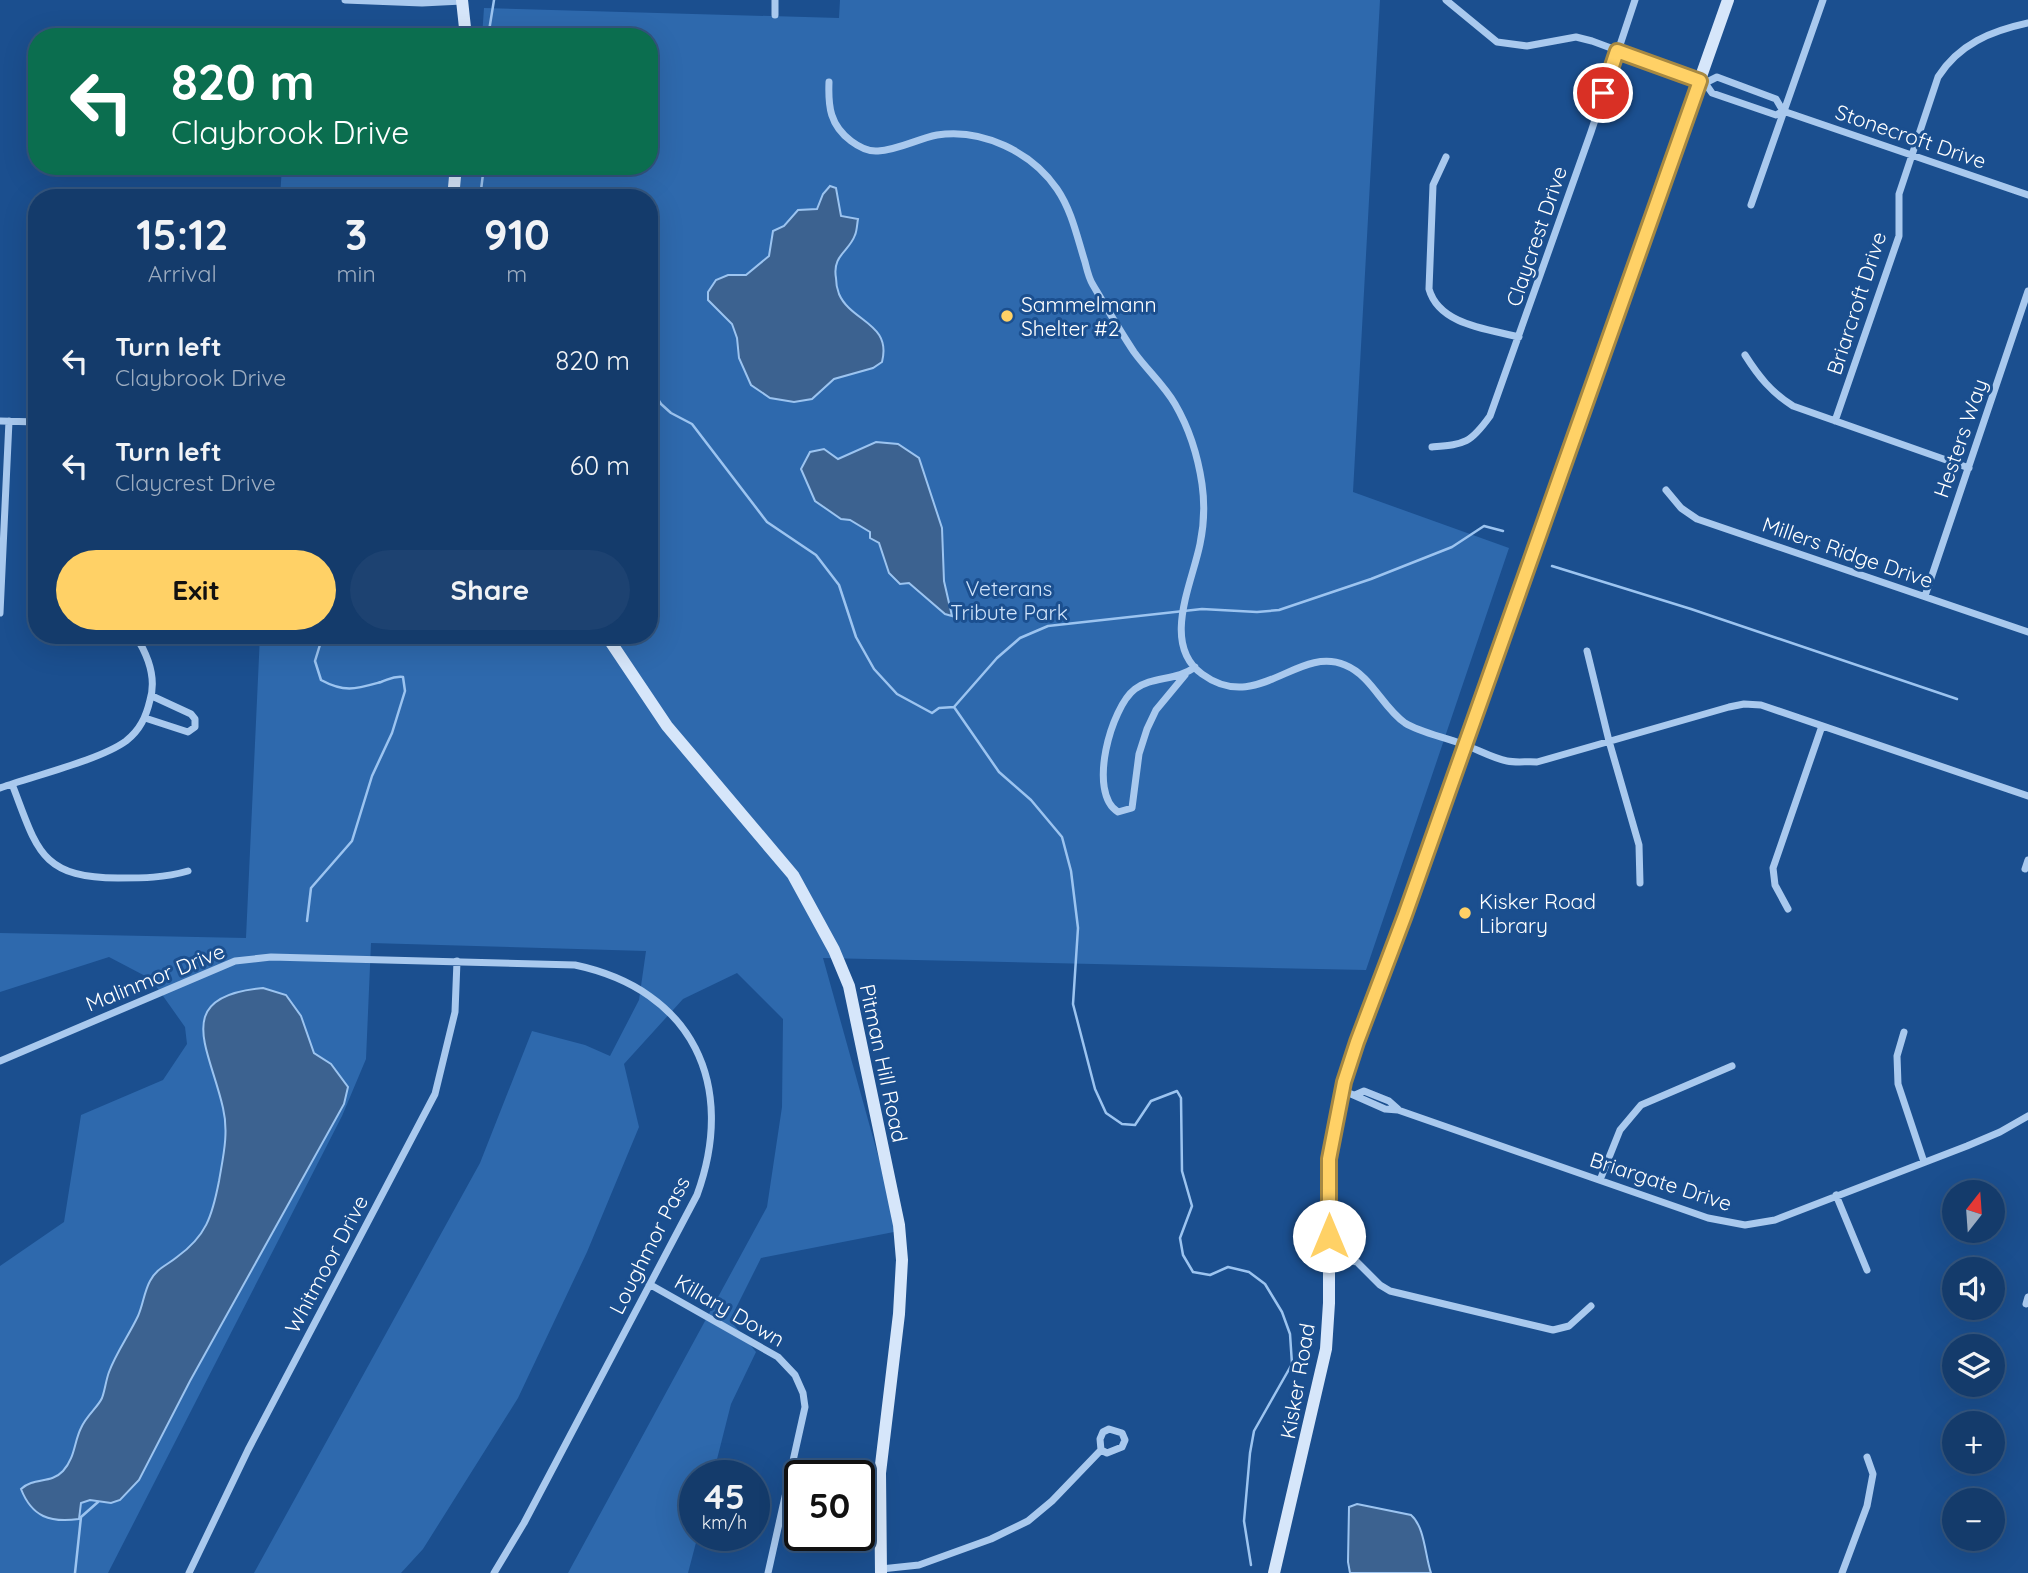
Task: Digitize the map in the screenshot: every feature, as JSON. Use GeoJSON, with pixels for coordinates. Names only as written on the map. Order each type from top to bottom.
{"type":"FeatureCollection","features":[{"type":"Feature","properties":{"kind":"main road","name":"Kisker Road"},"geometry":{"type":"LineString","coordinates":[[1274,1573],[1326,1349],[1330,1256],[1329,1159],[1349,1092],[1357,1042],[1703,82],[1728,0]]}},
{"type":"Feature","properties":{"kind":"main road"},"geometry":{"type":"LineString","coordinates":[[462,1],[465,28]]}},
{"type":"Feature","properties":{"kind":"main road","name":"Pitman Hill Road"},"geometry":{"type":"LineString","coordinates":[[612,644],[667,726],[793,875],[834,950],[849,986],[899,1225],[902,1260],[899,1314],[880,1473],[881,1571]]}},
{"type":"Feature","properties":{"kind":"street"},"geometry":{"type":"LineString","coordinates":[[345,0],[422,3],[462,1]]}},
{"type":"Feature","properties":{"kind":"street"},"geometry":{"type":"LineString","coordinates":[[775,0],[775,15]]}},
{"type":"Feature","properties":{"kind":"street"},"geometry":{"type":"LineString","coordinates":[[1446,0],[1497,42],[1527,46],[1576,37],[1703,82]]}},
{"type":"Feature","properties":{"kind":"street","name":"Claycrest Drive"},"geometry":{"type":"LineString","coordinates":[[1432,447],[1457,445],[1476,436],[1489,416],[1591,132],[1635,0]]}},
{"type":"Feature","properties":{"kind":"street"},"geometry":{"type":"LineString","coordinates":[[1751,205],[1823,0]]}},
{"type":"Feature","properties":{"kind":"street","name":"Briarcroft Drive"},"geometry":{"type":"LineString","coordinates":[[1835,421],[1899,236],[1899,194],[1938,77],[1948,61],[1964,48],[1989,35],[2028,23]]}},
{"type":"Feature","properties":{"kind":"street","name":"Stonecroft Drive"},"geometry":{"type":"LineString","coordinates":[[1783,111],[1776,115],[1712,93],[1703,82],[1717,77],[1776,99],[1783,111],[2028,195]]}},
{"type":"Feature","properties":{"kind":"street"},"geometry":{"type":"LineString","coordinates":[[829,82],[829,110],[834,124],[843,135],[865,150],[878,151],[939,135],[975,136],[999,143],[1018,153],[1049,177],[1068,207],[1092,284],[1135,352],[1175,404],[1197,458],[1204,519],[1200,547],[1184,604],[1180,639],[1182,648],[1195,667],[1214,681],[1233,688],[1252,686],[1315,662],[1332,661],[1344,664],[1360,674],[1389,708],[1407,724],[1507,761],[1537,762],[1744,704],[1761,705],[2028,796]]}},
{"type":"Feature","properties":{"kind":"street"},"geometry":{"type":"LineString","coordinates":[[1446,157],[1433,185],[1429,289],[1432,299],[1451,317],[1519,337]]}},
{"type":"Feature","properties":{"kind":"street","name":"Hesters Way"},"geometry":{"type":"LineString","coordinates":[[1925,596],[2028,291]]}},
{"type":"Feature","properties":{"kind":"street"},"geometry":{"type":"LineString","coordinates":[[1745,355],[1761,380],[1775,395],[1793,406],[1969,468]]}},
{"type":"Feature","properties":{"kind":"street"},"geometry":{"type":"LineString","coordinates":[[0,421],[28,422]]}},
{"type":"Feature","properties":{"kind":"street"},"geometry":{"type":"LineString","coordinates":[[0,613],[9,421]]}},
{"type":"Feature","properties":{"kind":"street","name":"Millers Ridge Drive"},"geometry":{"type":"LineString","coordinates":[[1666,491],[1681,508],[1697,519],[2028,632]]}},
{"type":"Feature","properties":{"kind":"street"},"geometry":{"type":"LineString","coordinates":[[0,788],[89,758],[124,742],[145,718],[152,696],[151,667],[141,644]]}},
{"type":"Feature","properties":{"kind":"street"},"geometry":{"type":"LineString","coordinates":[[1587,651],[1639,845],[1640,883]]}},
{"type":"Feature","properties":{"kind":"street"},"geometry":{"type":"LineString","coordinates":[[1185,675],[1134,689],[1115,720],[1106,744],[1104,780],[1107,800],[1118,812],[1132,808],[1139,754],[1156,710],[1195,667]]}},
{"type":"Feature","properties":{"kind":"street"},"geometry":{"type":"LineString","coordinates":[[145,718],[188,732],[195,727],[195,719],[191,714],[152,696]]}},
{"type":"Feature","properties":{"kind":"street"},"geometry":{"type":"LineString","coordinates":[[1788,909],[1776,885],[1773,868],[1822,726]]}},
{"type":"Feature","properties":{"kind":"street"},"geometry":{"type":"LineString","coordinates":[[12,784],[35,842],[58,868],[75,875],[98,878],[165,878],[188,871]]}},
{"type":"Feature","properties":{"kind":"street"},"geometry":{"type":"LineString","coordinates":[[2025,869],[2028,860]]}},
{"type":"Feature","properties":{"kind":"street","name":"Malinmor Drive"},"geometry":{"type":"LineString","coordinates":[[0,1061],[235,961],[271,957],[457,961]]}},
{"type":"Feature","properties":{"kind":"street","name":"Loughmor Pass"},"geometry":{"type":"LineString","coordinates":[[457,961],[575,965],[638,987],[676,1020],[699,1052],[711,1100],[710,1154],[697,1195],[524,1523],[494,1573]]}},
{"type":"Feature","properties":{"kind":"street","name":"Whitmoor Drive"},"geometry":{"type":"LineString","coordinates":[[189,1573],[248,1450],[435,1094],[454,1012],[457,961]]}},
{"type":"Feature","properties":{"kind":"street"},"geometry":{"type":"LineString","coordinates":[[1905,1032],[1897,1056],[1898,1084],[1924,1162]]}},
{"type":"Feature","properties":{"kind":"street"},"geometry":{"type":"LineString","coordinates":[[1600,1180],[1620,1130],[1641,1105],[1732,1066]]}},
{"type":"Feature","properties":{"kind":"street","name":"Briargate Drive"},"geometry":{"type":"LineString","coordinates":[[1349,1092],[1364,1091],[1389,1101],[1398,1110],[1708,1218],[1737,1224],[1775,1220],[2000,1132],[2028,1116]]}},
{"type":"Feature","properties":{"kind":"street"},"geometry":{"type":"LineString","coordinates":[[1836,1195],[1867,1270]]}},
{"type":"Feature","properties":{"kind":"street"},"geometry":{"type":"LineString","coordinates":[[1330,1256],[1357,1262],[1390,1291],[1553,1330],[1569,1326],[1591,1306]]}},
{"type":"Feature","properties":{"kind":"street","name":"Killary Down"},"geometry":{"type":"LineString","coordinates":[[649,1284],[779,1357],[799,1383],[805,1407],[768,1573]]}},
{"type":"Feature","properties":{"kind":"street"},"geometry":{"type":"LineString","coordinates":[[881,1571],[919,1565],[991,1539],[1028,1521],[1052,1501],[1101,1450]]}},
{"type":"Feature","properties":{"kind":"street"},"geometry":{"type":"LineString","coordinates":[[1842,1573],[1867,1506],[1873,1474],[1867,1457]]}},
{"type":"Feature","properties":{"kind":"green space","name":"Veterans Tribute Park"},"geometry":{"type":"Polygon","coordinates":[[[840,0],[1380,0],[1353,492],[1509,548],[1366,970],[823,958],[899,1231],[761,1258],[730,1320],[756,1352],[731,1404],[717,1460],[679,1460],[679,1551],[694,1551],[688,1573],[568,1573],[767,1207],[782,1107],[783,1019],[737,973],[683,999],[624,1064],[639,1127],[587,1252],[518,1398],[423,1549],[401,1573],[254,1573],[480,1163],[532,1031],[585,1045],[610,1056],[639,1000],[646,951],[371,943],[366,1059],[342,1116],[108,1573],[0,1573],[0,1266],[64,1222],[81,1115],[163,1080],[187,1044],[185,1027],[151,979],[109,957],[0,992],[0,933],[246,938],[260,644],[658,644],[658,189],[281,189],[281,175],[658,175],[658,28],[483,28],[484,8],[839,18],[840,0]]]}},
{"type":"Feature","properties":{"kind":"shaded area"},"geometry":{"type":"Polygon","coordinates":[[[830,186],[836,188],[841,216],[858,219],[852,241],[836,264],[838,292],[852,311],[876,331],[884,349],[882,362],[873,368],[834,379],[812,399],[794,402],[770,398],[751,385],[739,358],[732,324],[708,300],[708,292],[716,280],[728,275],[746,275],[769,256],[773,231],[784,226],[798,210],[817,209],[823,194],[830,186]]]}},
{"type":"Feature","properties":{"kind":"shaded area"},"geometry":{"type":"Polygon","coordinates":[[[876,442],[898,444],[919,458],[942,528],[944,581],[952,616],[945,614],[909,583],[900,584],[889,573],[879,543],[870,538],[870,532],[850,520],[841,519],[815,501],[801,469],[810,452],[824,449],[838,459],[876,442]]]}},
{"type":"Feature","properties":{"kind":"shaded area"},"geometry":{"type":"Polygon","coordinates":[[[263,988],[286,995],[301,1016],[314,1053],[331,1064],[348,1087],[344,1104],[190,1381],[139,1480],[120,1500],[111,1503],[90,1500],[81,1503],[79,1519],[59,1520],[43,1516],[31,1506],[21,1489],[31,1483],[53,1478],[67,1466],[83,1424],[102,1398],[112,1365],[138,1316],[150,1281],[159,1270],[195,1241],[210,1215],[222,1163],[225,1127],[223,1108],[205,1046],[203,1029],[206,1014],[216,1002],[234,993],[263,988]]]}},
{"type":"Feature","properties":{"kind":"shaded area"},"geometry":{"type":"Polygon","coordinates":[[[1357,1504],[1411,1515],[1422,1534],[1431,1573],[1350,1573],[1349,1507],[1357,1504]]]}},
{"type":"Feature","properties":{"kind":"waterway"},"geometry":{"type":"LineString","coordinates":[[489,28],[494,0]]}},
{"type":"Feature","properties":{"kind":"waterway"},"geometry":{"type":"LineString","coordinates":[[481,189],[483,175]]}},
{"type":"Feature","properties":{"kind":"waterway"},"geometry":{"type":"LineString","coordinates":[[658,399],[671,413],[692,424],[767,522],[816,555],[839,585],[856,637],[874,669],[897,694],[932,713],[939,708],[954,707],[997,658],[1020,638],[1048,626],[1202,609],[1257,612],[1279,610],[1371,579],[1452,547],[1484,526],[1503,531]]}},
{"type":"Feature","properties":{"kind":"waterway"},"geometry":{"type":"LineString","coordinates":[[1552,566],[1691,609],[1957,699]]}},
{"type":"Feature","properties":{"kind":"waterway"},"geometry":{"type":"LineString","coordinates":[[307,921],[311,888],[352,841],[372,776],[392,733],[405,691],[403,677],[351,688],[337,687],[321,680],[315,661],[320,644]]}},
{"type":"Feature","properties":{"kind":"waterway"},"geometry":{"type":"LineString","coordinates":[[954,707],[999,772],[1031,800],[1062,837],[1071,871],[1078,928],[1073,1004],[1095,1089],[1106,1113],[1122,1124],[1135,1125],[1151,1101],[1177,1091],[1181,1098],[1182,1171],[1192,1206],[1180,1238],[1183,1255],[1193,1272],[1210,1275],[1228,1267],[1249,1272],[1265,1284],[1282,1312],[1290,1334],[1292,1364],[1254,1431],[1250,1453],[1244,1521],[1251,1565]]}},
{"type":"Feature","properties":{"kind":"waterway"},"geometry":{"type":"LineString","coordinates":[[75,1573],[81,1517],[98,1502]]}},
{"type":"Feature","properties":{"kind":"place","name":"Sammelmann Shelter #2"},"geometry":{"type":"Point","coordinates":[1007,316]}},
{"type":"Feature","properties":{"kind":"place","name":"Kisker Road Library"},"geometry":{"type":"Point","coordinates":[1465,913]}},
{"type":"Feature","properties":{"kind":"route"},"geometry":{"type":"LineString","coordinates":[[1329,1236],[1329,1159],[1344,1082],[1700,81],[1617,51],[1603,93]]}}]}
